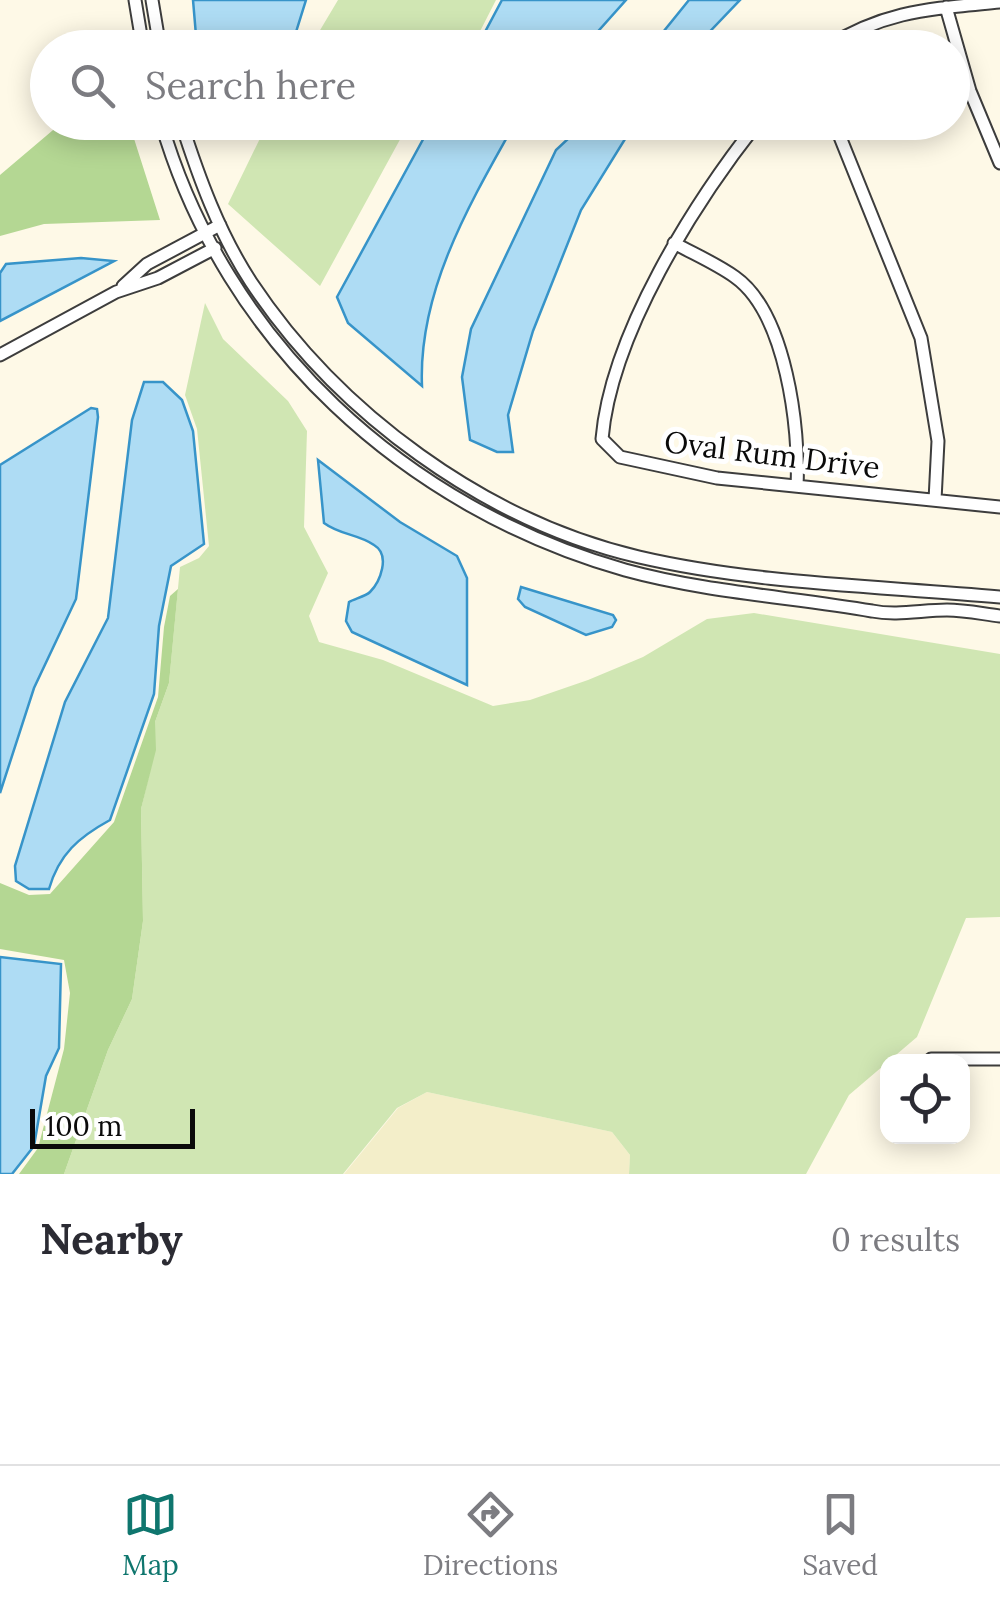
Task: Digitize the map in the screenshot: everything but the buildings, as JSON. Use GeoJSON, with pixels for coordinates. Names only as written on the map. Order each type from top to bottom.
{"type":"FeatureCollection","features":[{"type":"Feature","properties":{"kind":"street"},"geometry":{"type":"LineString","coordinates":[[135,0],[140,30]]}},
{"type":"Feature","properties":{"kind":"street"},"geometry":{"type":"LineString","coordinates":[[152,0],[157,30]]}},
{"type":"Feature","properties":{"kind":"street"},"geometry":{"type":"LineString","coordinates":[[854,30],[864,24],[946,8],[1000,2]]}},
{"type":"Feature","properties":{"kind":"street"},"geometry":{"type":"LineString","coordinates":[[946,8],[952,30]]}},
{"type":"Feature","properties":{"kind":"street"},"geometry":{"type":"LineString","coordinates":[[970,90],[1000,163]]}},
{"type":"Feature","properties":{"kind":"street"},"geometry":{"type":"LineString","coordinates":[[168,140],[203,234],[294,365],[353,425],[434,487],[500,523],[609,564],[691,584],[841,603],[873,612],[949,610],[1000,616]]}},
{"type":"Feature","properties":{"kind":"street"},"geometry":{"type":"LineString","coordinates":[[189,140],[220,225],[252,283],[311,356],[366,410],[440,470],[528,516],[620,551],[693,568],[1000,597]]}},
{"type":"Feature","properties":{"kind":"street","name":"Oval Rum Drive"},"geometry":{"type":"LineString","coordinates":[[745,140],[688,218],[674,244],[612,386],[602,438],[620,457],[664,468],[1000,507]]}},
{"type":"Feature","properties":{"kind":"street"},"geometry":{"type":"LineString","coordinates":[[841,140],[922,338],[938,442],[935,500]]}},
{"type":"Feature","properties":{"kind":"street"},"geometry":{"type":"LineString","coordinates":[[116,292],[147,264],[220,225]]}},
{"type":"Feature","properties":{"kind":"street"},"geometry":{"type":"LineString","coordinates":[[0,355],[116,292],[158,278],[228,241]]}},
{"type":"Feature","properties":{"kind":"street"},"geometry":{"type":"LineString","coordinates":[[674,244],[737,278],[752,294],[792,391],[798,432],[797,486]]}},
{"type":"Feature","properties":{"kind":"street"},"geometry":{"type":"LineString","coordinates":[[970,1059],[1000,1059]]}},
{"type":"Feature","properties":{"kind":"shaded area"},"geometry":{"type":"Polygon","coordinates":[[[427,1092],[612,1132],[630,1155],[629,1174],[344,1174],[398,1108],[427,1092]]]}},
{"type":"Feature","properties":{"kind":"green space"},"geometry":{"type":"Polygon","coordinates":[[[338,0],[496,0],[481,30],[320,30],[338,0]]]}},
{"type":"Feature","properties":{"kind":"green space"},"geometry":{"type":"Polygon","coordinates":[[[41,140],[134,140],[160,220],[44,224],[0,236],[0,175],[41,140]]]}},
{"type":"Feature","properties":{"kind":"green space"},"geometry":{"type":"Polygon","coordinates":[[[259,140],[400,140],[320,286],[228,204],[259,140]]]}},
{"type":"Feature","properties":{"kind":"green space"},"geometry":{"type":"Polygon","coordinates":[[[205,303],[223,339],[288,401],[307,431],[304,527],[328,573],[309,616],[319,642],[383,660],[493,706],[530,700],[588,680],[643,657],[707,619],[754,613],[1000,654],[1000,917],[966,918],[917,1037],[897,1054],[880,1054],[880,1069],[849,1095],[806,1174],[629,1174],[630,1155],[612,1132],[427,1092],[397,1108],[343,1174],[64,1174],[108,1050],[132,999],[143,921],[141,809],[155,750],[155,722],[169,683],[180,567],[199,558],[209,546],[197,429],[185,395],[205,303]]]}},
{"type":"Feature","properties":{"kind":"green space"},"geometry":{"type":"Polygon","coordinates":[[[178,589],[169,683],[155,722],[156,750],[141,809],[143,921],[132,999],[108,1050],[64,1174],[19,1174],[38,1148],[64,1049],[70,993],[64,960],[0,949],[0,883],[29,895],[50,894],[114,822],[158,697],[164,627],[170,596],[178,589]]]}},
{"type":"Feature","properties":{"kind":"water"},"geometry":{"type":"Polygon","coordinates":[[[193,0],[306,0],[297,30],[196,30],[193,0]]]}},
{"type":"Feature","properties":{"kind":"water"},"geometry":{"type":"Polygon","coordinates":[[[502,0],[626,0],[599,30],[486,30],[502,0]]]}},
{"type":"Feature","properties":{"kind":"water"},"geometry":{"type":"Polygon","coordinates":[[[689,0],[740,0],[711,30],[665,30],[689,0]]]}},
{"type":"Feature","properties":{"kind":"water"},"geometry":{"type":"Polygon","coordinates":[[[423,140],[506,140],[465,216],[438,282],[423,351],[422,386],[348,323],[337,297],[423,140]]]}},
{"type":"Feature","properties":{"kind":"water"},"geometry":{"type":"Polygon","coordinates":[[[567,140],[624,140],[581,210],[533,331],[508,415],[513,452],[497,452],[470,440],[462,377],[471,329],[556,150],[567,140]]]}},
{"type":"Feature","properties":{"kind":"water"},"geometry":{"type":"Polygon","coordinates":[[[81,258],[114,261],[0,321],[0,273],[6,264],[81,258]]]}},
{"type":"Feature","properties":{"kind":"water"},"geometry":{"type":"Polygon","coordinates":[[[144,382],[163,382],[182,400],[193,431],[204,544],[171,566],[159,626],[154,694],[110,820],[72,848],[58,866],[49,889],[29,889],[16,881],[15,866],[65,702],[108,618],[132,420],[144,382]]]}},
{"type":"Feature","properties":{"kind":"water"},"geometry":{"type":"Polygon","coordinates":[[[91,408],[97,409],[98,417],[76,599],[34,688],[0,793],[0,465],[91,408]]]}},
{"type":"Feature","properties":{"kind":"water"},"geometry":{"type":"Polygon","coordinates":[[[318,460],[400,522],[457,556],[467,578],[467,685],[352,632],[346,621],[349,602],[374,588],[382,568],[382,555],[368,541],[324,523],[318,460]]]}},
{"type":"Feature","properties":{"kind":"water"},"geometry":{"type":"Polygon","coordinates":[[[521,587],[613,615],[616,620],[612,627],[586,635],[525,607],[518,599],[521,587]]]}},
{"type":"Feature","properties":{"kind":"water"},"geometry":{"type":"Polygon","coordinates":[[[0,957],[61,964],[59,1048],[46,1076],[34,1146],[12,1174],[0,1174],[0,957]]]}}]}
